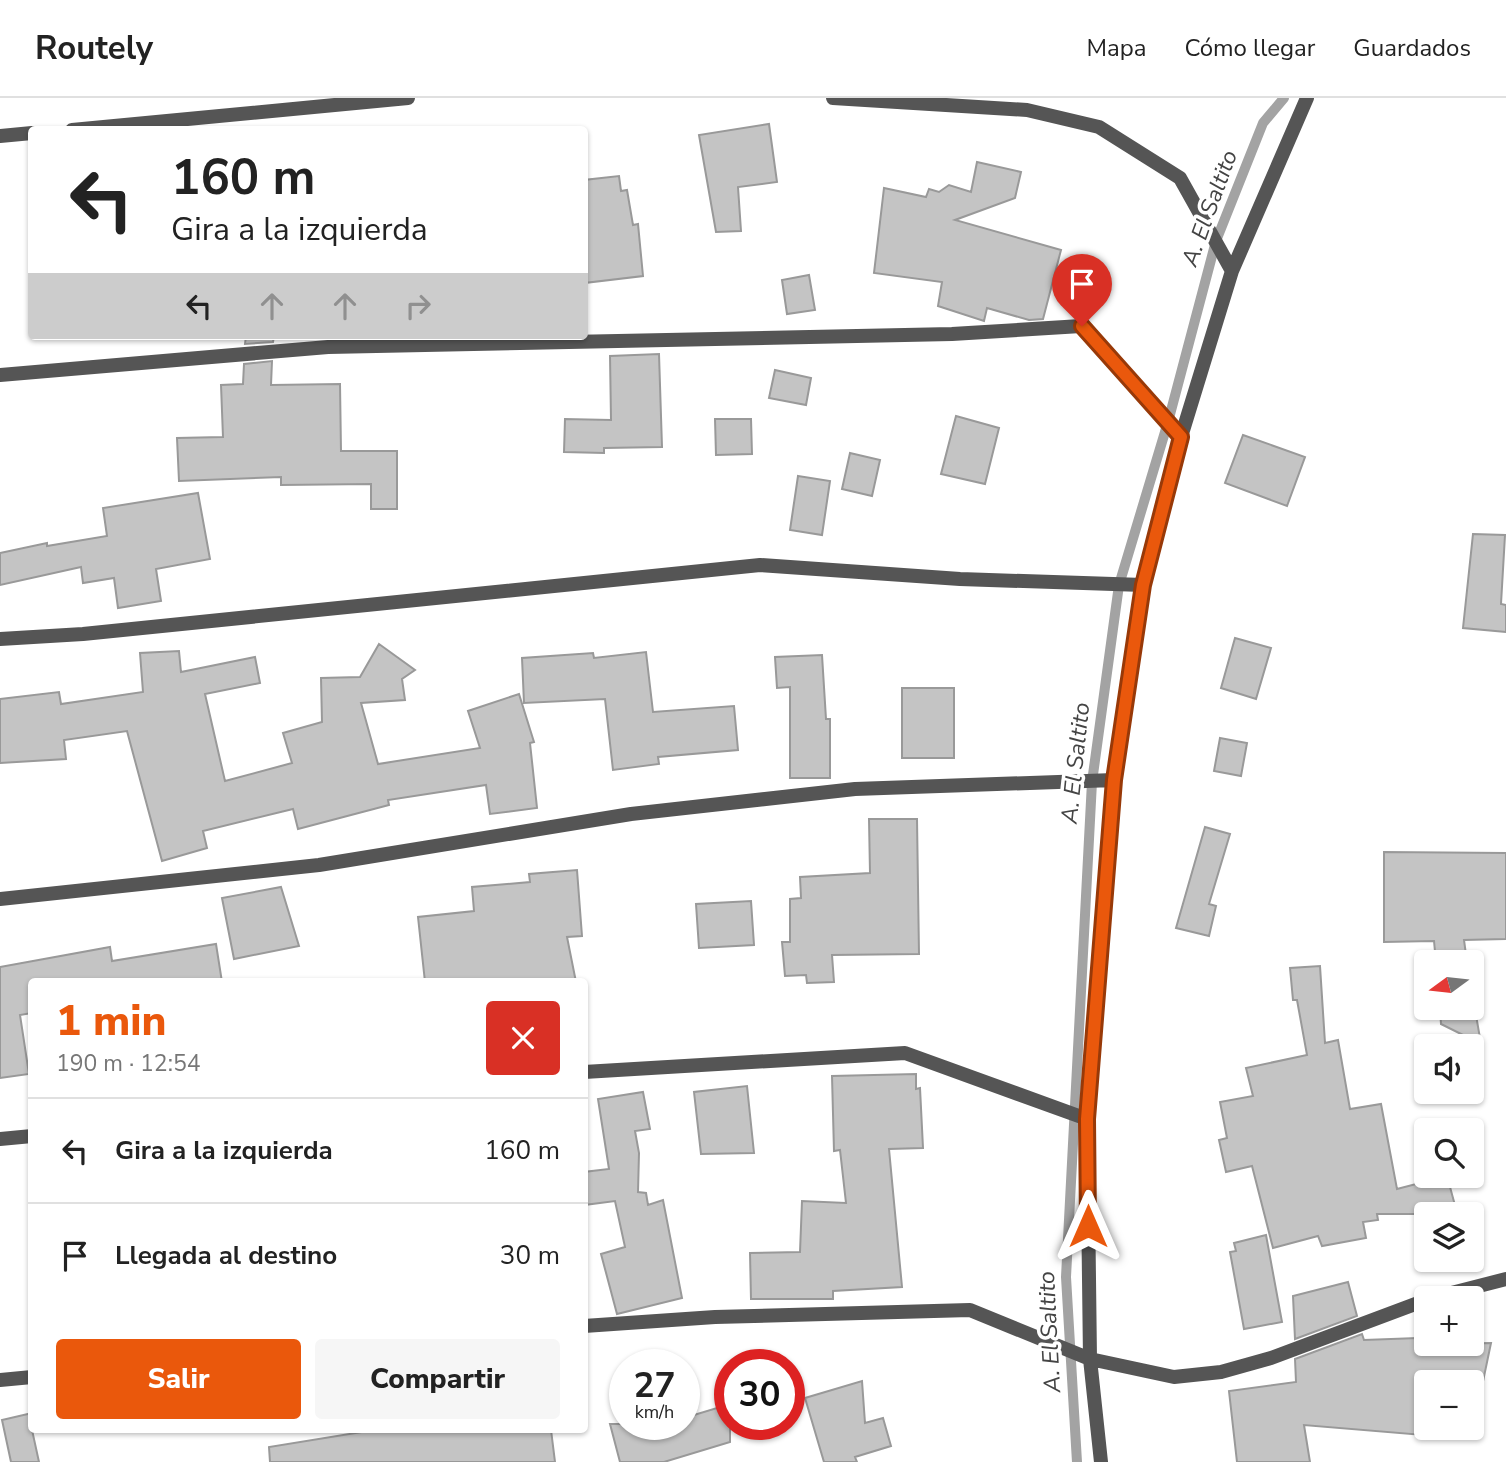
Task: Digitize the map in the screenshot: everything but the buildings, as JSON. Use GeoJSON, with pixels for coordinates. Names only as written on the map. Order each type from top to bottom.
{"type":"FeatureCollection","features":[{"type":"Feature","properties":{"kind":"street"},"geometry":{"type":"LineString","coordinates":[[114,126],[408,98]]}},
{"type":"Feature","properties":{"kind":"street"},"geometry":{"type":"LineString","coordinates":[[834,98],[1027,110],[1099,127],[1180,178],[1232,271]]}},
{"type":"Feature","properties":{"kind":"street"},"geometry":{"type":"LineString","coordinates":[[1101,1462],[1090,1359],[1087,1119],[1114,780],[1143,585],[1181,437],[1232,271],[1307,98]]}},
{"type":"Feature","properties":{"kind":"street"},"geometry":{"type":"LineString","coordinates":[[0,136],[28,133]]}},
{"type":"Feature","properties":{"kind":"street"},"geometry":{"type":"LineString","coordinates":[[0,375],[328,347],[952,334],[1082,326],[1181,437]]}},
{"type":"Feature","properties":{"kind":"street"},"geometry":{"type":"LineString","coordinates":[[0,639],[123,630],[760,565],[960,579],[1143,585]]}},
{"type":"Feature","properties":{"kind":"street"},"geometry":{"type":"LineString","coordinates":[[0,899],[319,865],[631,814],[855,789],[1114,780]]}},
{"type":"Feature","properties":{"kind":"street"},"geometry":{"type":"LineString","coordinates":[[588,1072],[905,1053],[1087,1119]]}},
{"type":"Feature","properties":{"kind":"street"},"geometry":{"type":"LineString","coordinates":[[0,1139],[28,1136]]}},
{"type":"Feature","properties":{"kind":"street"},"geometry":{"type":"LineString","coordinates":[[1479,1286],[1506,1279]]}},
{"type":"Feature","properties":{"kind":"street"},"geometry":{"type":"LineString","coordinates":[[588,1326],[715,1317],[970,1310],[1090,1359],[1174,1377],[1222,1371],[1271,1358],[1414,1304]]}},
{"type":"Feature","properties":{"kind":"street"},"geometry":{"type":"LineString","coordinates":[[0,1380],[28,1377]]}},
{"type":"Feature","properties":{"kind":"waterway","name":"A. El Saltito"},"geometry":{"type":"LineString","coordinates":[[1077,1462],[1066,1277],[1092,782],[1119,585],[1168,422],[1216,241],[1263,123],[1284,98]]}},
{"type":"Feature","properties":{"kind":"route"},"geometry":{"type":"LineString","coordinates":[[1082,326],[1181,437],[1143,585],[1114,780],[1087,1119],[1088,1226]]}}]}
